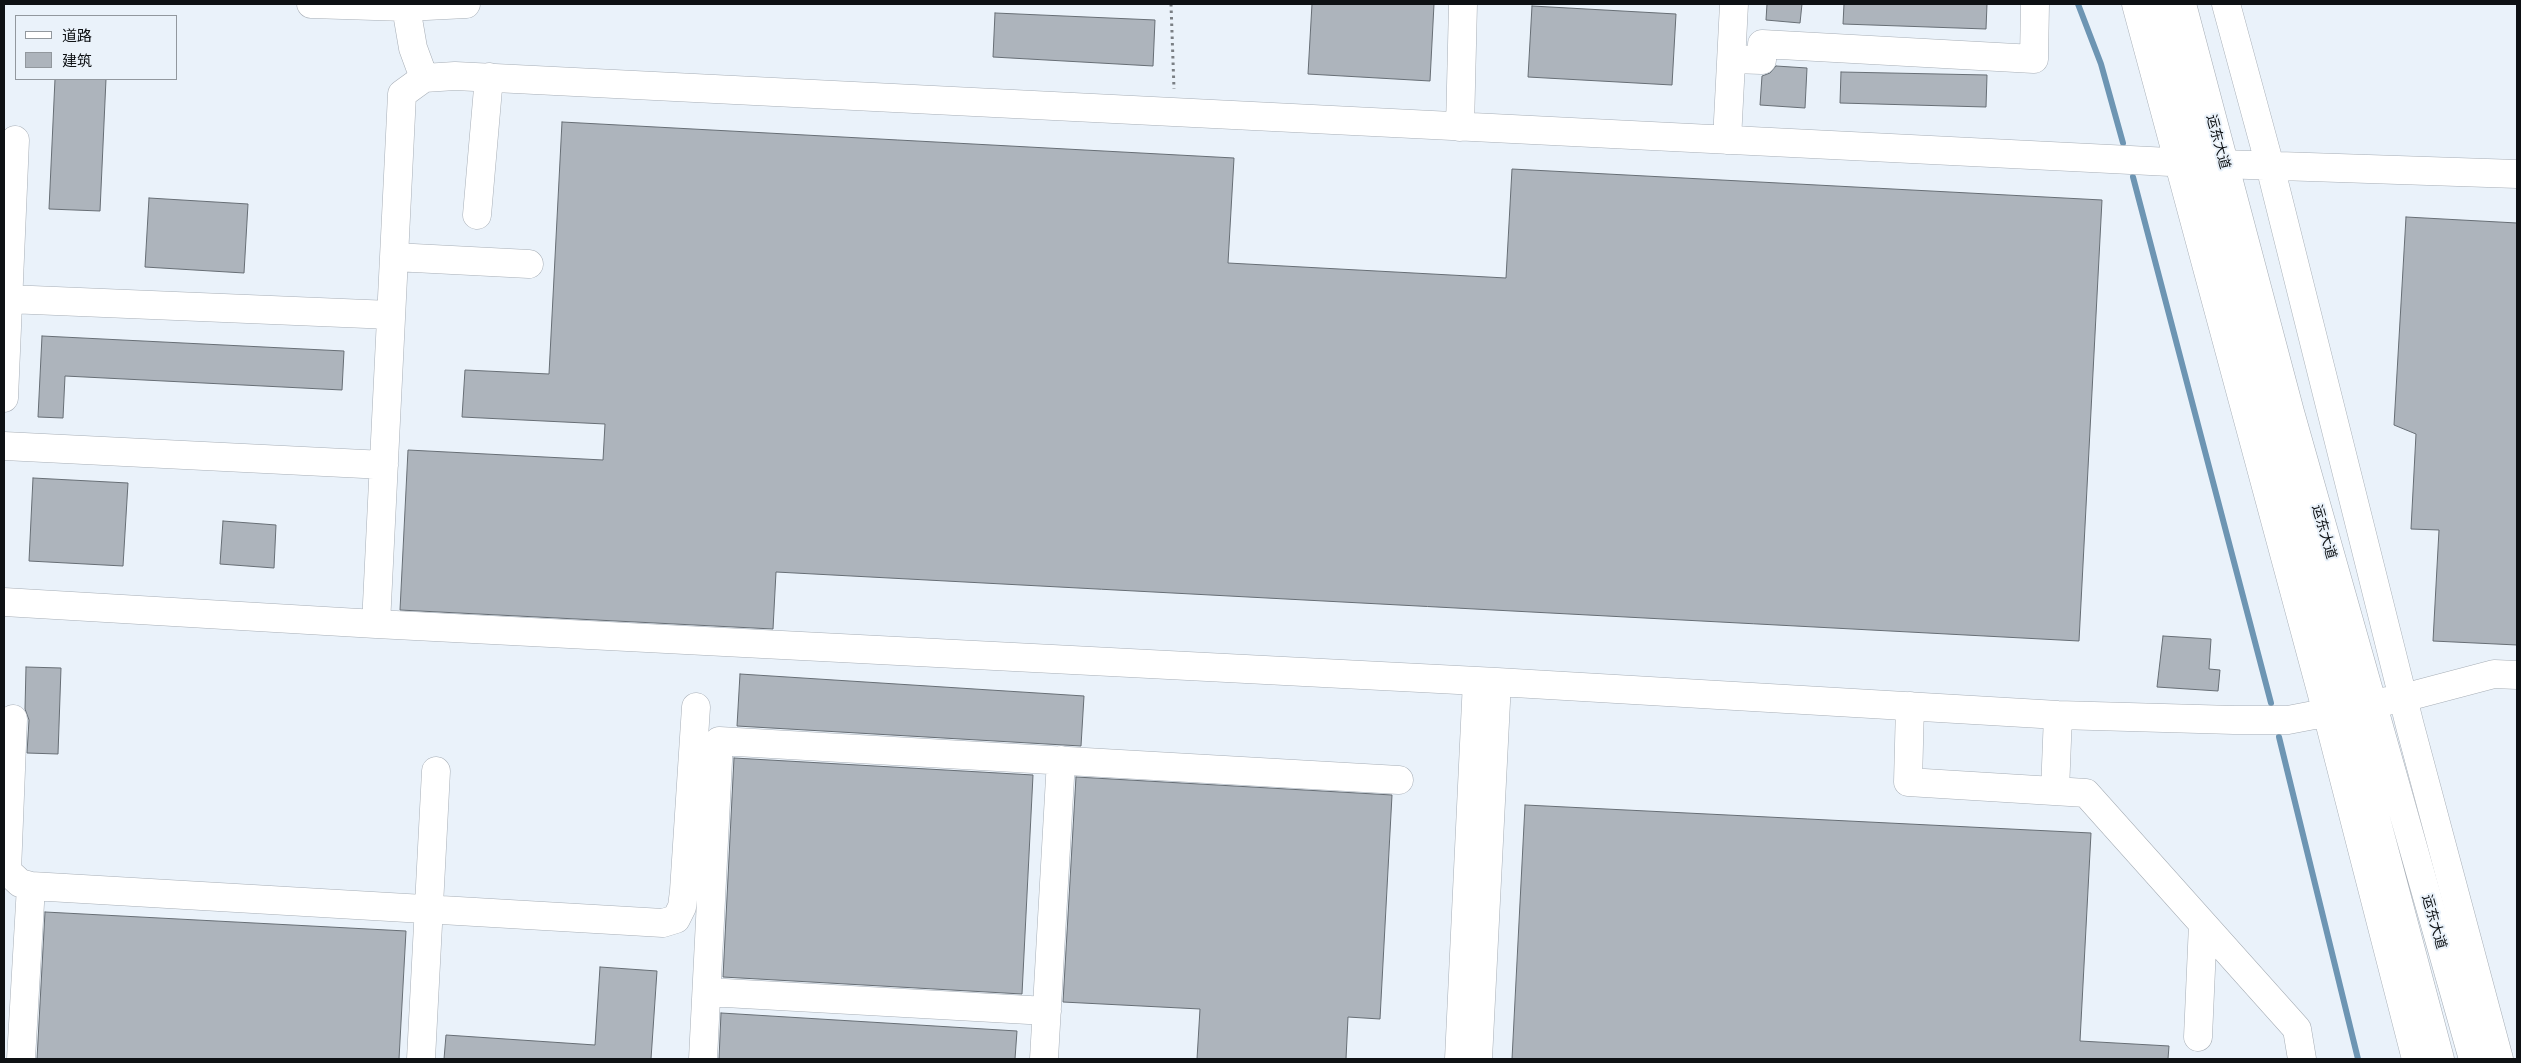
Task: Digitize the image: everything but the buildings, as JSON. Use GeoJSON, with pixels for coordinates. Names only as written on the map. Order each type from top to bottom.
{"type":"FeatureCollection","features":[{"type":"Feature","properties":{"kind":"main road"},"geometry":{"type":"LineString","coordinates":[[310,4],[406,7],[466,4]]}},
{"type":"Feature","properties":{"kind":"main road"},"geometry":{"type":"LineString","coordinates":[[1460,126],[1463,4]]}},
{"type":"Feature","properties":{"kind":"main road"},"geometry":{"type":"LineString","coordinates":[[1727,140],[1734,4]]}},
{"type":"Feature","properties":{"kind":"main road"},"geometry":{"type":"LineString","coordinates":[[1732,58],[1762,60],[1762,44],[2034,59],[2035,4]]}},
{"type":"Feature","properties":{"kind":"main road"},"geometry":{"type":"LineString","coordinates":[[2136,4],[2201,164],[2348,709],[2416,1059]]}},
{"type":"Feature","properties":{"kind":"main road","name":"运东大道"},"geometry":{"type":"LineString","coordinates":[[2159,4],[2440,1059]]}},
{"type":"Feature","properties":{"kind":"main road","name":"运东大道"},"geometry":{"type":"LineString","coordinates":[[2182,4],[2201,164]]}},
{"type":"Feature","properties":{"kind":"main road"},"geometry":{"type":"LineString","coordinates":[[2226,4],[2270,166],[2403,698],[2499,1059]]}},
{"type":"Feature","properties":{"kind":"main road"},"geometry":{"type":"LineString","coordinates":[[406,7],[413,48],[424,78]]}},
{"type":"Feature","properties":{"kind":"main road"},"geometry":{"type":"LineString","coordinates":[[376,624],[402,94],[424,78],[456,76],[489,77],[2201,164],[2517,174]]}},
{"type":"Feature","properties":{"kind":"main road"},"geometry":{"type":"LineString","coordinates":[[477,215],[489,77]]}},
{"type":"Feature","properties":{"kind":"main road"},"geometry":{"type":"LineString","coordinates":[[4,398],[15,140]]}},
{"type":"Feature","properties":{"kind":"main road"},"geometry":{"type":"LineString","coordinates":[[394,256],[529,264]]}},
{"type":"Feature","properties":{"kind":"main road"},"geometry":{"type":"LineString","coordinates":[[8,298],[391,316]]}},
{"type":"Feature","properties":{"kind":"main road"},"geometry":{"type":"LineString","coordinates":[[4,446],[384,466]]}},
{"type":"Feature","properties":{"kind":"main road"},"geometry":{"type":"LineString","coordinates":[[4,602],[376,624],[1487,681],[2058,715],[2279,720],[2403,698],[2494,674],[2517,675]]}},
{"type":"Feature","properties":{"kind":"main road"},"geometry":{"type":"LineString","coordinates":[[1459,1059],[1487,681]]}},
{"type":"Feature","properties":{"kind":"main road"},"geometry":{"type":"LineString","coordinates":[[1478,1059],[1487,681]]}},
{"type":"Feature","properties":{"kind":"main road"},"geometry":{"type":"LineString","coordinates":[[1910,706],[1908,782],[2086,793],[2297,1029],[2302,1059]]}},
{"type":"Feature","properties":{"kind":"main road"},"geometry":{"type":"LineString","coordinates":[[13,719],[7,871],[20,883],[31,886],[663,923],[676,919],[682,907],[696,707]]}},
{"type":"Feature","properties":{"kind":"main road","name":"运东大道"},"geometry":{"type":"LineString","coordinates":[[2348,709],[2473,1059]]}},
{"type":"Feature","properties":{"kind":"main road"},"geometry":{"type":"LineString","coordinates":[[2055,791],[2058,715]]}},
{"type":"Feature","properties":{"kind":"main road"},"geometry":{"type":"LineString","coordinates":[[703,1059],[719,741],[1399,780]]}},
{"type":"Feature","properties":{"kind":"main road"},"geometry":{"type":"LineString","coordinates":[[1044,1059],[1061,760]]}},
{"type":"Feature","properties":{"kind":"main road"},"geometry":{"type":"LineString","coordinates":[[421,1059],[436,771]]}},
{"type":"Feature","properties":{"kind":"main road"},"geometry":{"type":"LineString","coordinates":[[21,1059],[31,886]]}},
{"type":"Feature","properties":{"kind":"main road"},"geometry":{"type":"LineString","coordinates":[[2198,1037],[2203,924]]}},
{"type":"Feature","properties":{"kind":"main road"},"geometry":{"type":"LineString","coordinates":[[707,992],[1047,1011]]}},
{"type":"Feature","properties":{"kind":"path"},"geometry":{"type":"LineString","coordinates":[[1171,4],[1175,112]]}},
{"type":"Feature","properties":{"kind":"waterway"},"geometry":{"type":"LineString","coordinates":[[2078,4],[2101,64],[2123,143]]}},
{"type":"Feature","properties":{"kind":"waterway"},"geometry":{"type":"LineString","coordinates":[[2133,177],[2271,703]]}},
{"type":"Feature","properties":{"kind":"waterway"},"geometry":{"type":"LineString","coordinates":[[2279,737],[2358,1059]]}}]}
